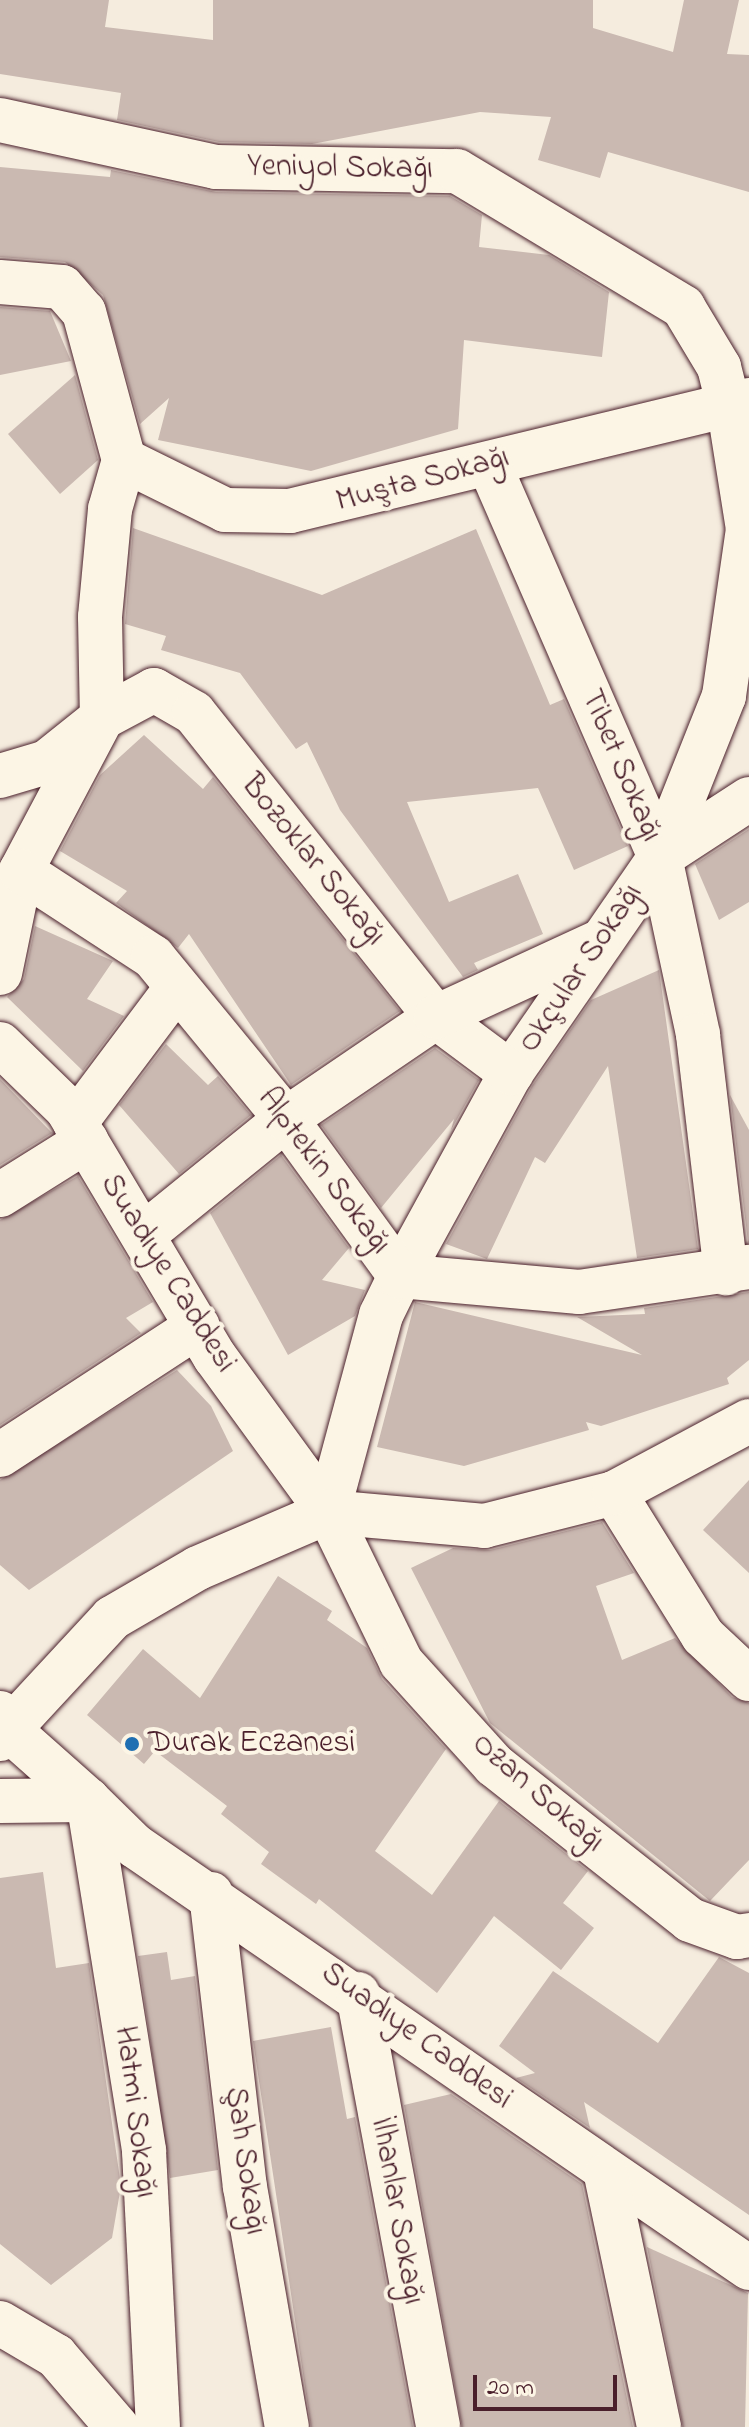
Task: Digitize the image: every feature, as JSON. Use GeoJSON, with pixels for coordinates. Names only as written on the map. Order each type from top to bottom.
{"type":"FeatureCollection","features":[{"type":"Feature","properties":{"kind":"street","name":"Yeniyol Sokağı"},"geometry":{"type":"LineString","coordinates":[[0,120],[216,167],[457,171],[683,307],[739,402]]}},
{"type":"Feature","properties":{"kind":"street"},"geometry":{"type":"LineString","coordinates":[[0,282],[62,287],[84,312],[124,460],[110,509],[100,617],[102,718],[21,871],[0,973]]}},
{"type":"Feature","properties":{"kind":"street","name":"Muşta Sokağı"},"geometry":{"type":"LineString","coordinates":[[124,460],[225,510],[255,514],[328,507],[739,402]]}},
{"type":"Feature","properties":{"kind":"street","name":"Okçular Sokağı"},"geometry":{"type":"LineString","coordinates":[[328,1512],[381,1315],[511,1073],[597,943],[660,857],[724,696],[748,529],[739,402]]}},
{"type":"Feature","properties":{"kind":"street","name":"Tibet Sokağı"},"geometry":{"type":"LineString","coordinates":[[489,464],[660,857],[698,1035],[737,1270]]}},
{"type":"Feature","properties":{"kind":"street","name":"Bozoklar Sokağı"},"geometry":{"type":"LineString","coordinates":[[102,718],[154,690],[194,713],[436,1017],[511,1073]]}},
{"type":"Feature","properties":{"kind":"street"},"geometry":{"type":"LineString","coordinates":[[0,776],[47,762],[102,718]]}},
{"type":"Feature","properties":{"kind":"street"},"geometry":{"type":"LineString","coordinates":[[660,857],[749,799]]}},
{"type":"Feature","properties":{"kind":"street","name":"Alptekin Sokağı"},"geometry":{"type":"LineString","coordinates":[[21,871],[153,957],[286,1119],[400,1276],[579,1292],[737,1270]]}},
{"type":"Feature","properties":{"kind":"street"},"geometry":{"type":"LineString","coordinates":[[143,1235],[286,1119],[436,1017],[597,943]]}},
{"type":"Feature","properties":{"kind":"street"},"geometry":{"type":"LineString","coordinates":[[0,1195],[80,1132],[177,987]]}},
{"type":"Feature","properties":{"kind":"street","name":"Suadıye Caddesi"},"geometry":{"type":"LineString","coordinates":[[0,1044],[48,1083],[198,1326],[328,1512]]}},
{"type":"Feature","properties":{"kind":"street"},"geometry":{"type":"LineString","coordinates":[[0,1455],[198,1326]]}},
{"type":"Feature","properties":{"kind":"street"},"geometry":{"type":"LineString","coordinates":[[3,1727],[112,1618],[198,1568],[328,1512],[484,1526],[614,1493],[749,1421]]}},
{"type":"Feature","properties":{"kind":"street"},"geometry":{"type":"LineString","coordinates":[[614,1493],[703,1636],[749,1679]]}},
{"type":"Feature","properties":{"kind":"street","name":"Ozan Sokağı"},"geometry":{"type":"LineString","coordinates":[[328,1512],[401,1662],[494,1765],[690,1920],[749,1935]]}},
{"type":"Feature","properties":{"kind":"street","name":"Suadıye Caddesi"},"geometry":{"type":"LineString","coordinates":[[3,1727],[88,1800],[135,1846],[358,1994],[606,2175],[749,2268]]}},
{"type":"Feature","properties":{"kind":"street"},"geometry":{"type":"LineString","coordinates":[[0,1801],[88,1800]]}},
{"type":"Feature","properties":{"kind":"street","name":"Hatmi Sokağı"},"geometry":{"type":"LineString","coordinates":[[88,1800],[144,2151],[158,2427]]}},
{"type":"Feature","properties":{"kind":"street","name":"Şah Sokağı"},"geometry":{"type":"LineString","coordinates":[[211,1894],[245,2187],[287,2427]]}},
{"type":"Feature","properties":{"kind":"street","name":"İlhanlar Sokağı"},"geometry":{"type":"LineString","coordinates":[[358,1994],[438,2427]]}},
{"type":"Feature","properties":{"kind":"street"},"geometry":{"type":"LineString","coordinates":[[606,2175],[659,2427]]}},
{"type":"Feature","properties":{"kind":"street"},"geometry":{"type":"LineString","coordinates":[[0,2323],[56,2356],[117,2427]]}},
{"type":"Feature","properties":{"kind":"building"},"geometry":{"type":"Polygon","coordinates":[[[0,0],[109,0],[105,27],[213,40],[213,0],[593,0],[593,28],[673,52],[684,0],[739,0],[727,54],[749,55],[749,192],[608,152],[600,178],[538,160],[551,117],[480,112],[312,144],[219,142],[117,120],[121,93],[0,74],[0,0]]]}},
{"type":"Feature","properties":{"kind":"building"},"geometry":{"type":"Polygon","coordinates":[[[0,167],[110,177],[111,170],[216,192],[450,196],[482,215],[479,247],[549,255],[609,292],[602,357],[464,340],[458,429],[311,471],[158,440],[169,398],[140,424],[103,295],[65,262],[0,257],[0,167]]]}},
{"type":"Feature","properties":{"kind":"building"},"geometry":{"type":"Polygon","coordinates":[[[0,307],[50,311],[71,361],[0,375],[0,307]]]}},
{"type":"Feature","properties":{"kind":"building"},"geometry":{"type":"Polygon","coordinates":[[[75,375],[98,460],[60,494],[8,434],[75,375]]]}},
{"type":"Feature","properties":{"kind":"building"},"geometry":{"type":"Polygon","coordinates":[[[133,528],[322,595],[476,529],[550,705],[564,699],[628,846],[574,870],[538,788],[407,802],[449,902],[518,874],[543,934],[474,963],[478,970],[463,977],[340,810],[307,742],[296,749],[240,673],[161,650],[166,636],[125,624],[133,528]]]}},
{"type":"Feature","properties":{"kind":"building"},"geometry":{"type":"Polygon","coordinates":[[[144,735],[203,789],[213,777],[400,1011],[291,1085],[189,934],[178,948],[116,903],[127,891],[60,851],[100,775],[144,735]]]}},
{"type":"Feature","properties":{"kind":"building"},"geometry":{"type":"Polygon","coordinates":[[[749,829],[749,902],[719,920],[695,864],[749,829]]]}},
{"type":"Feature","properties":{"kind":"building"},"geometry":{"type":"Polygon","coordinates":[[[35,926],[113,961],[87,999],[124,1016],[83,1071],[7,997],[24,979],[35,926]]]}},
{"type":"Feature","properties":{"kind":"building"},"geometry":{"type":"Polygon","coordinates":[[[659,970],[698,1249],[637,1258],[608,1066],[545,1163],[535,1157],[487,1259],[446,1244],[532,1086],[591,1000],[659,970]]]}},
{"type":"Feature","properties":{"kind":"building"},"geometry":{"type":"Polygon","coordinates":[[[166,1044],[208,1085],[218,1076],[251,1115],[179,1174],[119,1105],[166,1044]]]}},
{"type":"Feature","properties":{"kind":"building"},"geometry":{"type":"Polygon","coordinates":[[[435,1048],[479,1080],[451,1130],[454,1119],[381,1208],[321,1125],[435,1048]]]}},
{"type":"Feature","properties":{"kind":"building"},"geometry":{"type":"Polygon","coordinates":[[[0,1079],[52,1133],[0,1165],[0,1079]]]}},
{"type":"Feature","properties":{"kind":"building"},"geometry":{"type":"Polygon","coordinates":[[[730,1095],[749,1130],[749,1243],[748,1242],[730,1095]]]}},
{"type":"Feature","properties":{"kind":"building"},"geometry":{"type":"Polygon","coordinates":[[[281,1155],[349,1248],[322,1280],[365,1290],[355,1316],[288,1355],[210,1213],[281,1155]]]}},
{"type":"Feature","properties":{"kind":"building"},"geometry":{"type":"Polygon","coordinates":[[[78,1176],[153,1302],[126,1318],[141,1333],[0,1425],[0,1220],[78,1176]]]}},
{"type":"Feature","properties":{"kind":"building"},"geometry":{"type":"Polygon","coordinates":[[[749,1292],[749,1360],[727,1378],[729,1384],[601,1426],[586,1422],[589,1430],[464,1466],[377,1447],[415,1302],[642,1355],[577,1317],[645,1314],[644,1308],[749,1292]]]}},
{"type":"Feature","properties":{"kind":"building"},"geometry":{"type":"Polygon","coordinates":[[[177,1370],[211,1406],[233,1451],[29,1590],[0,1565],[0,1480],[177,1370]]]}},
{"type":"Feature","properties":{"kind":"building"},"geometry":{"type":"Polygon","coordinates":[[[749,1480],[749,1573],[703,1530],[749,1480]]]}},
{"type":"Feature","properties":{"kind":"building"},"geometry":{"type":"Polygon","coordinates":[[[602,1522],[634,1573],[596,1586],[622,1660],[675,1638],[732,1697],[749,1703],[749,1860],[710,1901],[490,1723],[411,1568],[453,1548],[490,1550],[602,1522]]]}},
{"type":"Feature","properties":{"kind":"building"},"geometry":{"type":"Polygon","coordinates":[[[278,1576],[332,1611],[327,1620],[367,1648],[382,1679],[446,1749],[375,1851],[432,1895],[499,1801],[588,1871],[563,1903],[594,1928],[561,1970],[494,1916],[437,1993],[319,1899],[316,1904],[261,1864],[269,1852],[221,1814],[227,1806],[155,1751],[144,1764],[87,1715],[143,1649],[200,1698],[278,1576]]]}},
{"type":"Feature","properties":{"kind":"building"},"geometry":{"type":"Polygon","coordinates":[[[43,1872],[56,1968],[89,1963],[121,2186],[112,2238],[51,2285],[0,2244],[0,1878],[43,1872]]]}},
{"type":"Feature","properties":{"kind":"building"},"geometry":{"type":"Polygon","coordinates":[[[167,1952],[171,1980],[195,1976],[218,2170],[170,2178],[138,1956],[167,1952]]]}},
{"type":"Feature","properties":{"kind":"building"},"geometry":{"type":"Polygon","coordinates":[[[719,1957],[749,1973],[749,2215],[584,2102],[590,2128],[516,2078],[535,2073],[499,2046],[553,1971],[658,2043],[719,1957]]]}},
{"type":"Feature","properties":{"kind":"building"},"geometry":{"type":"Polygon","coordinates":[[[331,2027],[347,2119],[355,2117],[413,2427],[311,2427],[253,2041],[331,2027]]]}},
{"type":"Feature","properties":{"kind":"building"},"geometry":{"type":"Polygon","coordinates":[[[451,2094],[582,2184],[633,2427],[462,2427],[404,2105],[451,2094]]]}},
{"type":"Feature","properties":{"kind":"building"},"geometry":{"type":"Polygon","coordinates":[[[647,2247],[748,2293],[745,2427],[683,2427],[647,2247]]]}},
{"type":"Feature","properties":{"kind":"place","name":"Durak Eczanesi"},"geometry":{"type":"Point","coordinates":[132,1744]}}]}
